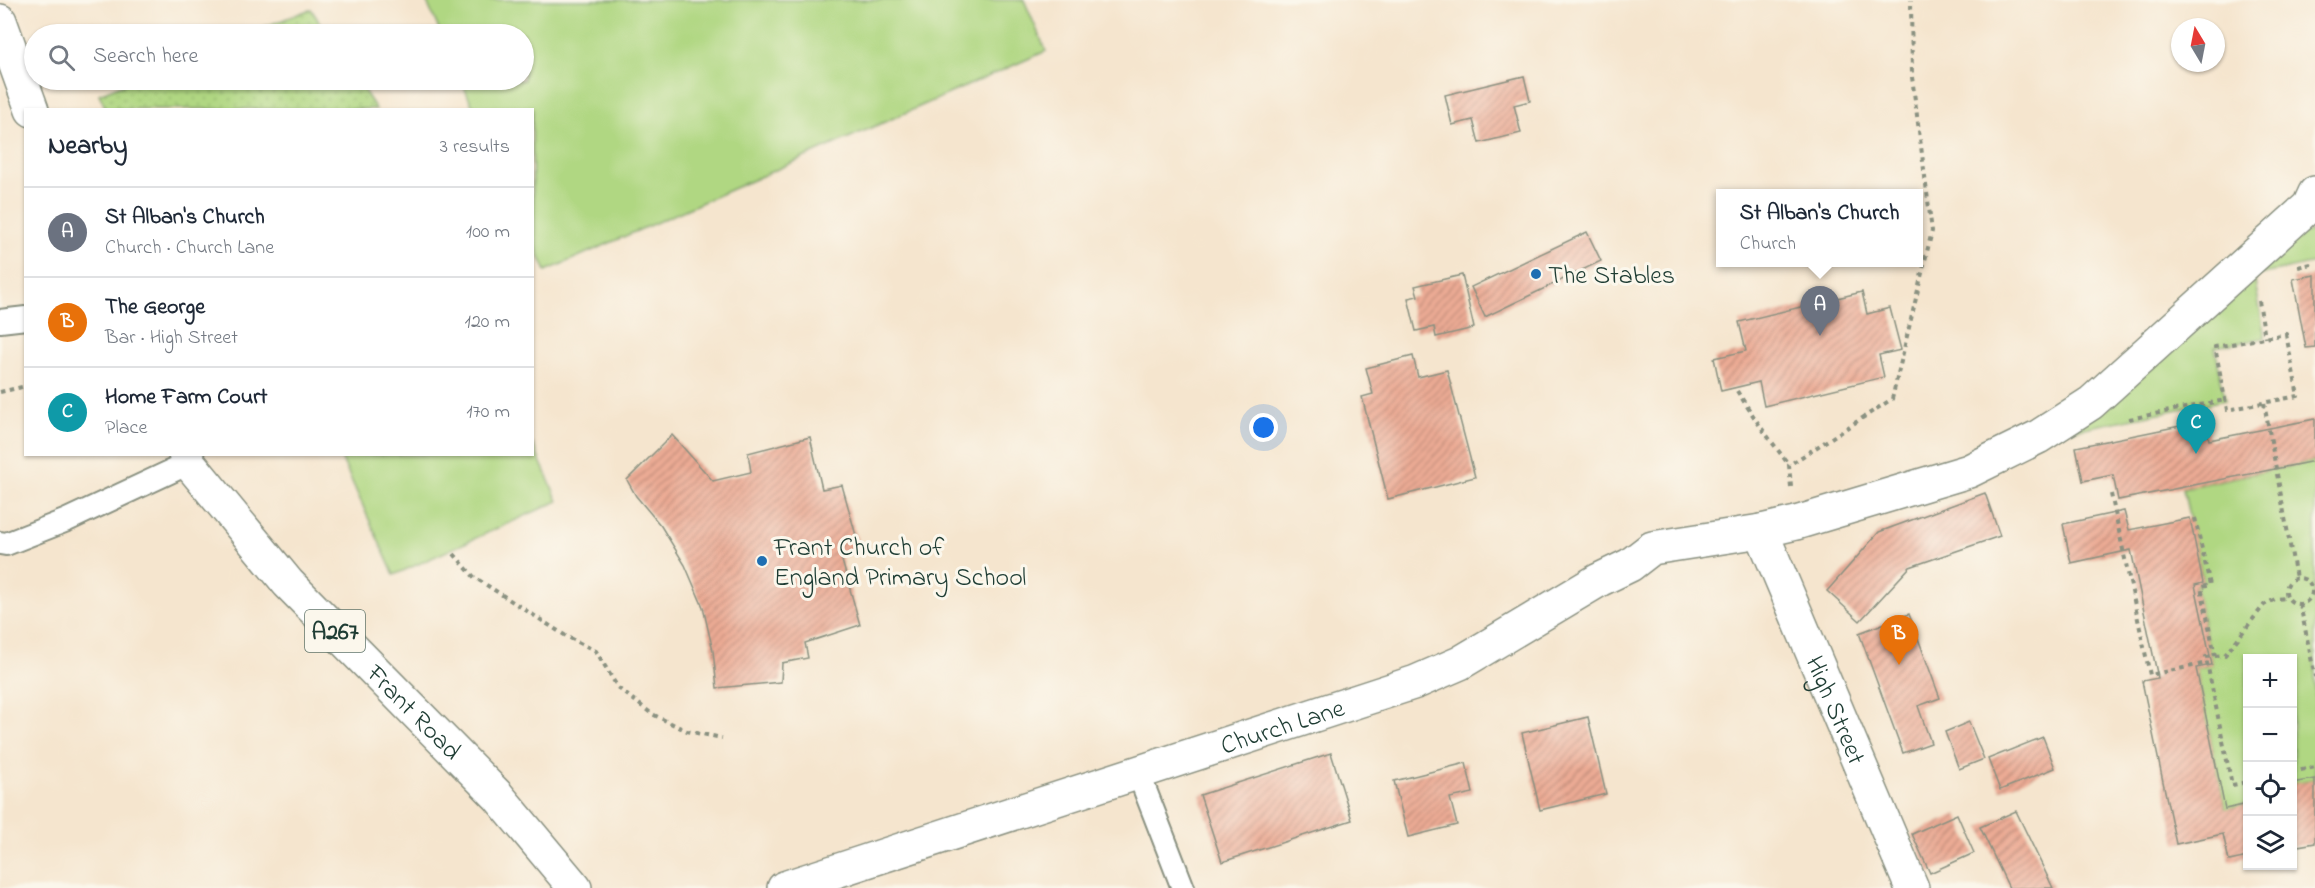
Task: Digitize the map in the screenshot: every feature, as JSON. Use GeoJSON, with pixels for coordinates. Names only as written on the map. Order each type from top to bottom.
{"type":"FeatureCollection","features":[{"type":"Feature","properties":{"kind":"street"},"geometry":{"type":"LineString","coordinates":[[0,21],[24,88]]}},
{"type":"Feature","properties":{"kind":"street"},"geometry":{"type":"LineString","coordinates":[[25,90],[31,108]]}},
{"type":"Feature","properties":{"kind":"street","name":"Church Lane"},"geometry":{"type":"LineString","coordinates":[[784,888],[1416,682],[1460,663],[1599,580],[1630,565],[1652,548],[1761,531],[1796,523],[1969,471],[2038,438],[2091,403],[2309,206],[2315,193]]}},
{"type":"Feature","properties":{"kind":"street","name":"Frant Road"},"geometry":{"type":"LineString","coordinates":[[187,459],[288,583],[498,796],[575,888]]}},
{"type":"Feature","properties":{"kind":"street","name":"High Street"},"geometry":{"type":"LineString","coordinates":[[1761,531],[1912,888]]}},
{"type":"Feature","properties":{"kind":"lane"},"geometry":{"type":"LineString","coordinates":[[0,321],[24,318]]}},
{"type":"Feature","properties":{"kind":"lane"},"geometry":{"type":"LineString","coordinates":[[0,543],[6,544],[67,520],[187,459]]}},
{"type":"Feature","properties":{"kind":"lane"},"geometry":{"type":"LineString","coordinates":[[1138,772],[1183,888]]}},
{"type":"Feature","properties":{"kind":"path"},"geometry":{"type":"LineString","coordinates":[[1789,465],[1892,399],[1932,231],[1912,77],[1911,0]]}},
{"type":"Feature","properties":{"kind":"path"},"geometry":{"type":"LineString","coordinates":[[2286,334],[2298,396],[2227,410],[2225,400],[2215,347],[2286,334]]}},
{"type":"Feature","properties":{"kind":"path"},"geometry":{"type":"LineString","coordinates":[[0,392],[24,386]]}},
{"type":"Feature","properties":{"kind":"path"},"geometry":{"type":"LineString","coordinates":[[1737,391],[1789,465],[1796,523]]}},
{"type":"Feature","properties":{"kind":"path"},"geometry":{"type":"LineString","coordinates":[[2120,421],[2225,400]]}},
{"type":"Feature","properties":{"kind":"path"},"geometry":{"type":"LineString","coordinates":[[2264,403],[2296,578]]}},
{"type":"Feature","properties":{"kind":"path"},"geometry":{"type":"LineString","coordinates":[[2112,494],[2150,675],[2207,663]]}},
{"type":"Feature","properties":{"kind":"path"},"geometry":{"type":"LineString","coordinates":[[2195,518],[2210,585],[2201,587],[2215,656]]}},
{"type":"Feature","properties":{"kind":"path"},"geometry":{"type":"LineString","coordinates":[[454,555],[474,577],[566,636],[596,651],[618,688],[652,714],[687,731],[722,738]]}},
{"type":"Feature","properties":{"kind":"path"},"geometry":{"type":"LineString","coordinates":[[2243,783],[2232,786],[2206,657],[2225,655],[2264,605],[2275,599],[2288,598],[2300,604],[2306,602],[2314,590],[2306,579],[2296,578]]}},
{"type":"Feature","properties":{"kind":"path"},"geometry":{"type":"LineString","coordinates":[[2288,598],[2287,587],[2296,578]]}},
{"type":"Feature","properties":{"kind":"path"},"geometry":{"type":"LineString","coordinates":[[2300,604],[2315,677]]}},
{"type":"Feature","properties":{"kind":"path"},"geometry":{"type":"LineString","coordinates":[[2297,771],[2315,767]]}},
{"type":"Feature","properties":{"kind":"green space"},"geometry":{"type":"Polygon","coordinates":[[[426,0],[1024,0],[1046,51],[546,271],[534,244],[534,108],[474,108],[465,90],[534,90],[534,24],[437,24],[426,0]]]}},
{"type":"Feature","properties":{"kind":"green space"},"geometry":{"type":"Polygon","coordinates":[[[311,9],[321,24],[272,24],[311,9]]]}},
{"type":"Feature","properties":{"kind":"green space"},"geometry":{"type":"Polygon","coordinates":[[[109,90],[364,90],[375,108],[106,108],[99,94],[109,90]]]}},
{"type":"Feature","properties":{"kind":"green space"},"geometry":{"type":"Polygon","coordinates":[[[2315,230],[2315,263],[2254,276],[2265,338],[2215,347],[2225,400],[2074,430],[2296,236],[2315,230]]]}},
{"type":"Feature","properties":{"kind":"green space"},"geometry":{"type":"Polygon","coordinates":[[[534,447],[558,501],[394,575],[340,456],[534,456],[534,447]]]}},
{"type":"Feature","properties":{"kind":"green space"},"geometry":{"type":"Polygon","coordinates":[[[2315,461],[2315,779],[2297,782],[2297,654],[2243,654],[2243,805],[2225,809],[2196,668],[2212,665],[2195,585],[2203,582],[2183,488],[2315,461]]]}},
{"type":"Feature","properties":{"kind":"building"},"geometry":{"type":"Polygon","coordinates":[[[1524,76],[1530,101],[1514,105],[1521,133],[1479,143],[1473,120],[1452,125],[1445,95],[1524,76]]]}},
{"type":"Feature","properties":{"kind":"building","name":"The Stables"},"geometry":{"type":"Polygon","coordinates":[[[1587,232],[1601,261],[1485,317],[1471,287],[1587,232]]]}},
{"type":"Feature","properties":{"kind":"building"},"geometry":{"type":"Polygon","coordinates":[[[1462,275],[1474,328],[1436,337],[1434,327],[1416,331],[1408,298],[1418,296],[1415,286],[1462,275]]]}},
{"type":"Feature","properties":{"kind":"building"},"geometry":{"type":"Polygon","coordinates":[[[2315,275],[2315,347],[2306,348],[2293,279],[2315,275]]]}},
{"type":"Feature","properties":{"kind":"building"},"geometry":{"type":"Polygon","coordinates":[[[1862,292],[1867,314],[1890,308],[1901,350],[1879,355],[1884,377],[1764,406],[1759,382],[1721,391],[1714,358],[1746,351],[1739,322],[1862,292]]]}},
{"type":"Feature","properties":{"kind":"building"},"geometry":{"type":"Polygon","coordinates":[[[1413,356],[1418,377],[1447,370],[1475,477],[1388,499],[1362,397],[1373,394],[1366,368],[1413,356]]]}},
{"type":"Feature","properties":{"kind":"building"},"geometry":{"type":"Polygon","coordinates":[[[2315,419],[2315,461],[2118,500],[2113,475],[2083,481],[2076,447],[2205,421],[2209,440],[2315,419]]]}},
{"type":"Feature","properties":{"kind":"building","name":"Frant Church of England Primary School"},"geometry":{"type":"Polygon","coordinates":[[[672,435],[713,481],[751,472],[748,453],[810,437],[822,489],[842,485],[860,550],[841,557],[860,625],[805,643],[808,658],[782,663],[781,682],[717,688],[713,651],[703,607],[685,565],[661,526],[636,496],[627,480],[672,435]]]}},
{"type":"Feature","properties":{"kind":"building"},"geometry":{"type":"Polygon","coordinates":[[[1985,493],[2000,536],[1910,567],[1860,621],[1827,591],[1879,532],[1985,493]]]}},
{"type":"Feature","properties":{"kind":"building"},"geometry":{"type":"Polygon","coordinates":[[[2124,511],[2129,530],[2190,518],[2203,583],[2195,585],[2212,665],[2196,668],[2225,809],[2243,805],[2243,858],[2229,861],[2223,834],[2176,844],[2142,681],[2158,678],[2131,550],[2071,563],[2063,524],[2124,511]]]}},
{"type":"Feature","properties":{"kind":"building"},"geometry":{"type":"Polygon","coordinates":[[[1909,614],[1940,698],[1918,706],[1931,743],[1903,753],[1859,633],[1909,614]]]}},
{"type":"Feature","properties":{"kind":"building"},"geometry":{"type":"Polygon","coordinates":[[[1588,717],[1606,794],[1540,810],[1522,733],[1588,717]]]}},
{"type":"Feature","properties":{"kind":"building"},"geometry":{"type":"Polygon","coordinates":[[[1969,722],[1984,759],[1959,769],[1945,732],[1969,722]]]}},
{"type":"Feature","properties":{"kind":"building"},"geometry":{"type":"Polygon","coordinates":[[[2043,737],[2055,768],[2000,790],[1988,759],[2043,737]]]}},
{"type":"Feature","properties":{"kind":"building"},"geometry":{"type":"Polygon","coordinates":[[[1331,753],[1352,820],[1222,862],[1200,795],[1331,753]]]}},
{"type":"Feature","properties":{"kind":"building"},"geometry":{"type":"Polygon","coordinates":[[[1466,763],[1473,793],[1450,798],[1457,825],[1408,837],[1394,781],[1466,763]]]}},
{"type":"Feature","properties":{"kind":"building"},"geometry":{"type":"Polygon","coordinates":[[[2315,779],[2315,843],[2297,846],[2297,816],[2297,782],[2315,779]]]}},
{"type":"Feature","properties":{"kind":"building"},"geometry":{"type":"Polygon","coordinates":[[[2016,811],[2053,888],[2009,888],[1980,827],[2016,811]]]}},
{"type":"Feature","properties":{"kind":"building"},"geometry":{"type":"Polygon","coordinates":[[[1957,814],[1974,853],[1930,873],[1912,834],[1957,814]]]}},
{"type":"Feature","properties":{"kind":"place","name":"The Stables"},"geometry":{"type":"Point","coordinates":[1536,274]}},
{"type":"Feature","properties":{"kind":"place","name":"St Alban's Church"},"geometry":{"type":"Point","coordinates":[1820,336]}},
{"type":"Feature","properties":{"kind":"place","name":"Home Farm Court"},"geometry":{"type":"Point","coordinates":[2196,454]}},
{"type":"Feature","properties":{"kind":"place","name":"Frant Church of England Primary School"},"geometry":{"type":"Point","coordinates":[762,561]}},
{"type":"Feature","properties":{"kind":"place","name":"The George"},"geometry":{"type":"Point","coordinates":[1899,665]}}]}
